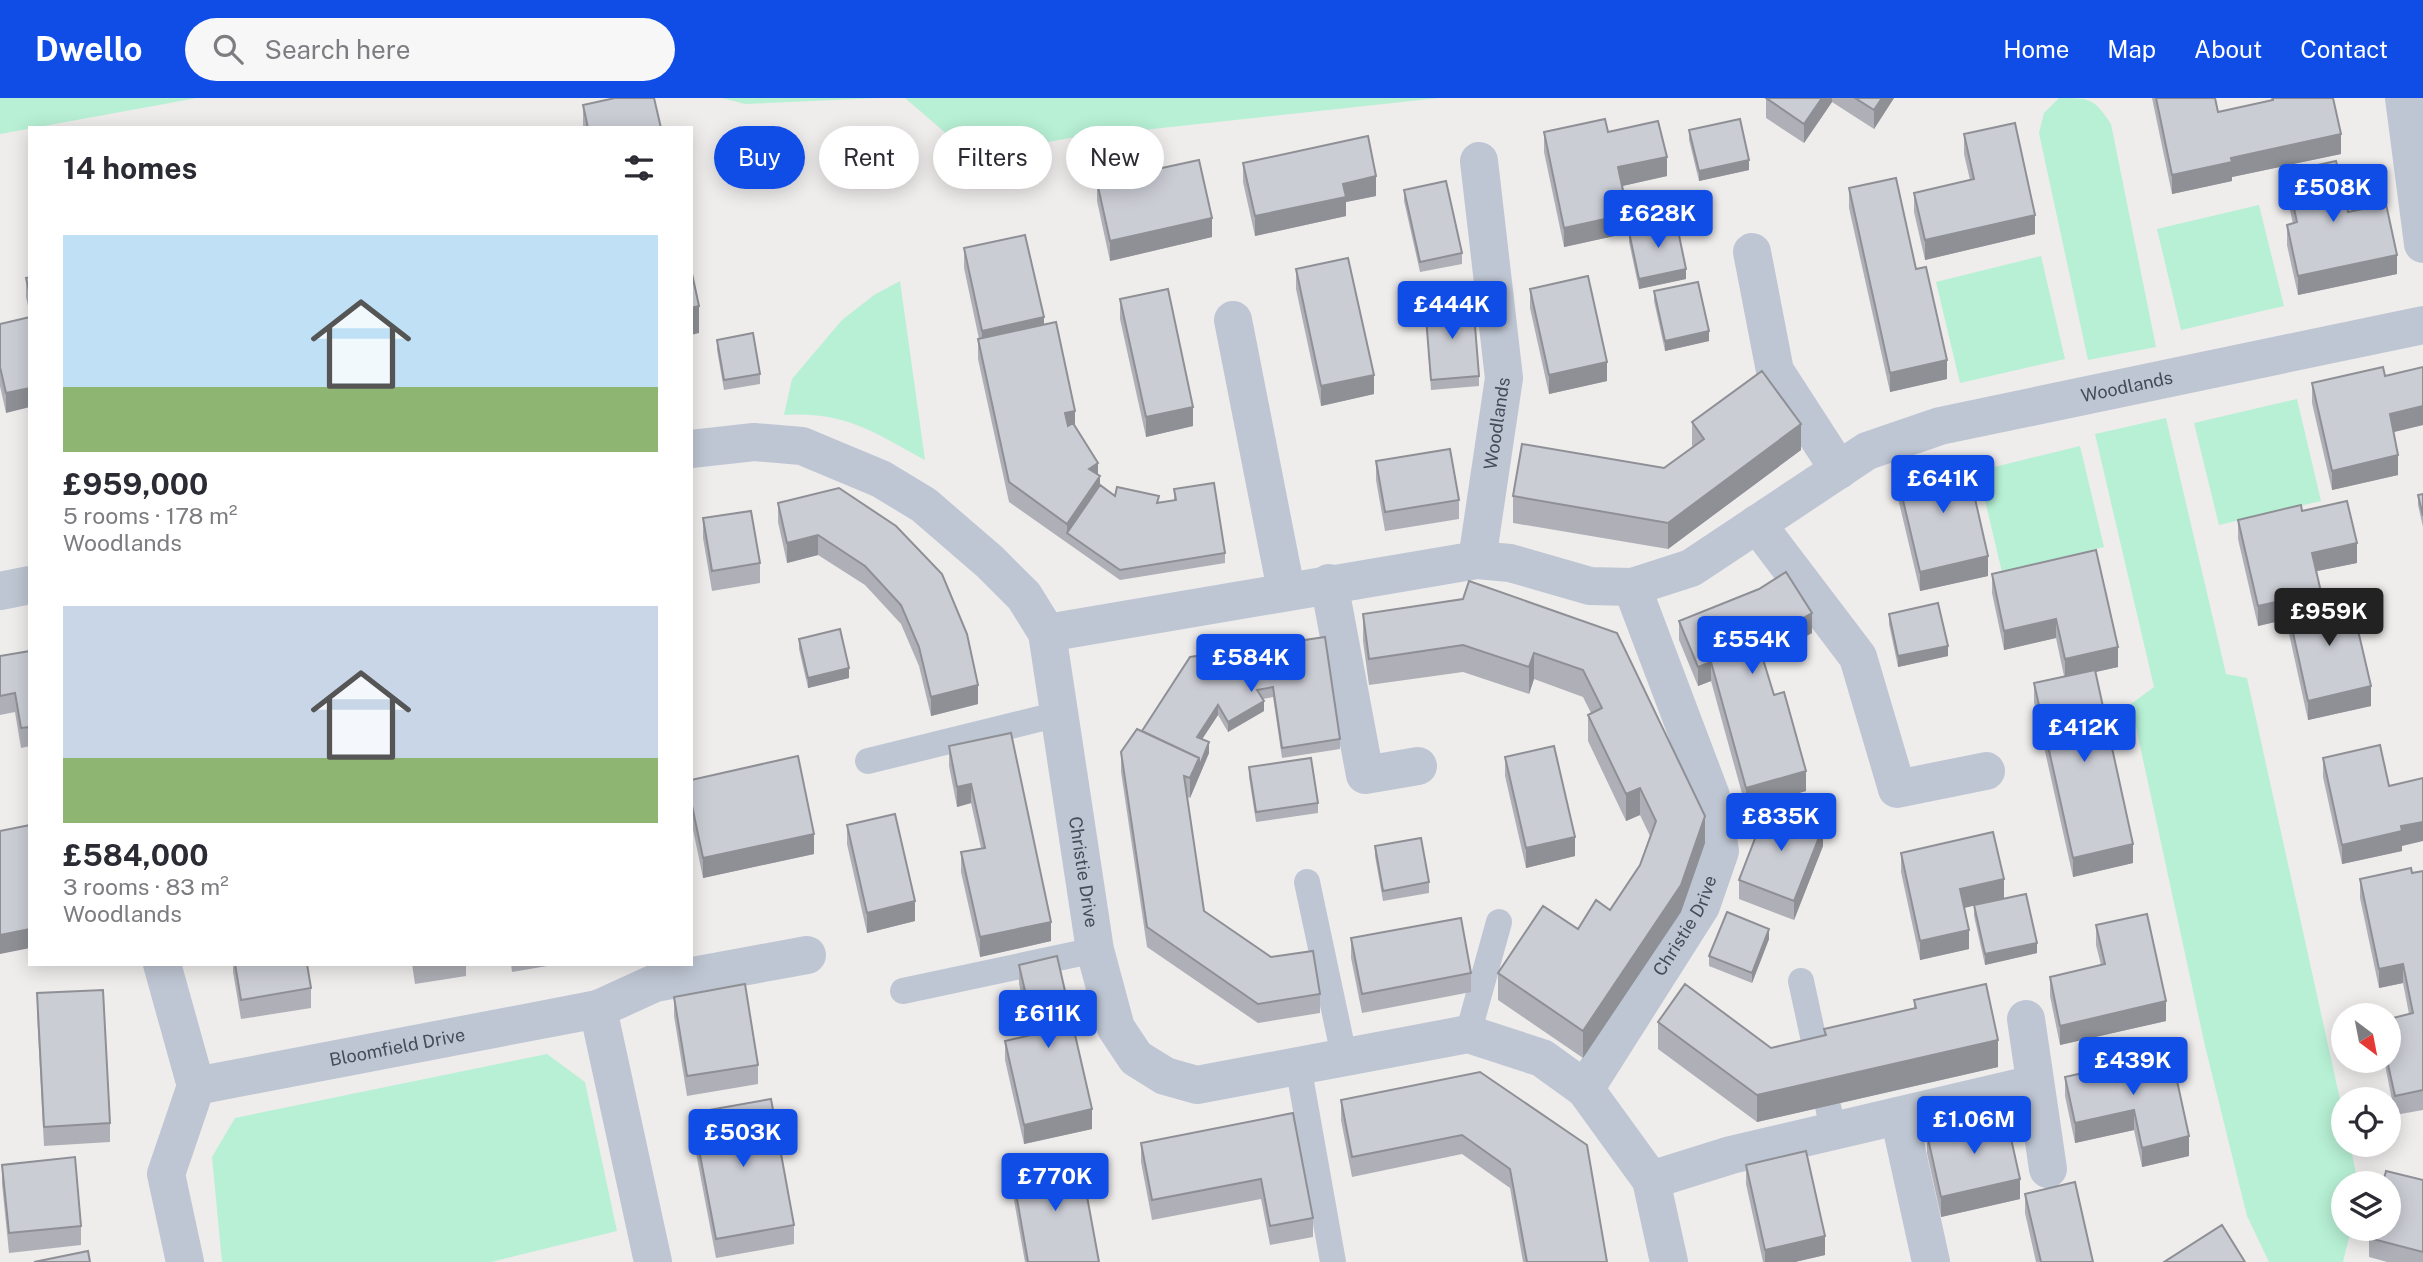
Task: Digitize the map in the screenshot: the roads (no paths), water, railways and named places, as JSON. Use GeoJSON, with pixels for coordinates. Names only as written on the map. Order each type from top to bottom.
{"type":"FeatureCollection","features":[{"type":"Feature","properties":{"kind":"street"},"geometry":{"type":"LineString","coordinates":[[2404,98],[2423,244]]}},
{"type":"Feature","properties":{"kind":"street","name":"Woodlands"},"geometry":{"type":"LineString","coordinates":[[1477,559],[1504,378],[1479,161]]}},
{"type":"Feature","properties":{"kind":"street"},"geometry":{"type":"LineString","coordinates":[[1752,252],[1774,371],[1839,470]]}},
{"type":"Feature","properties":{"kind":"street"},"geometry":{"type":"LineString","coordinates":[[1233,320],[1286,590]]}},
{"type":"Feature","properties":{"kind":"street","name":"Woodlands"},"geometry":{"type":"LineString","coordinates":[[1047,632],[1477,559],[1510,563],[1590,586],[1632,587],[1692,568],[1867,451],[1940,425],[2423,326]]}},
{"type":"Feature","properties":{"kind":"street","name":"Christie Drive"},"geometry":{"type":"LineString","coordinates":[[693,449],[754,442],[802,446],[881,479],[924,505],[990,562],[1024,596],[1047,632],[1095,950],[1116,1028],[1136,1058],[1165,1076],[1197,1085],[1468,1034],[1542,1058],[1585,1089],[1651,1180],[1669,1262]]}},
{"type":"Feature","properties":{"kind":"street"},"geometry":{"type":"LineString","coordinates":[[1757,524],[1858,657],[1897,789],[1986,771]]}},
{"type":"Feature","properties":{"kind":"street"},"geometry":{"type":"LineString","coordinates":[[1328,583],[1365,775],[1418,766]]}},
{"type":"Feature","properties":{"kind":"street"},"geometry":{"type":"LineString","coordinates":[[0,592],[28,585]]}},
{"type":"Feature","properties":{"kind":"street","name":"Christie Drive"},"geometry":{"type":"LineString","coordinates":[[1585,1089],[1701,906],[1720,851],[1711,796],[1632,587]]}},
{"type":"Feature","properties":{"kind":"street","name":"Bloomfield Drive"},"geometry":{"type":"LineString","coordinates":[[196,1086],[598,1009],[655,983],[807,955]]}},
{"type":"Feature","properties":{"kind":"street"},"geometry":{"type":"LineString","coordinates":[[163,966],[196,1086],[166,1174],[185,1262]]}},
{"type":"Feature","properties":{"kind":"street"},"geometry":{"type":"LineString","coordinates":[[598,1009],[642,1259]]}},
{"type":"Feature","properties":{"kind":"street"},"geometry":{"type":"LineString","coordinates":[[2026,1019],[2048,1169]]}},
{"type":"Feature","properties":{"kind":"street"},"geometry":{"type":"LineString","coordinates":[[1651,1180],[1731,1155],[1830,1118],[1899,1116],[2034,1084]]}},
{"type":"Feature","properties":{"kind":"street"},"geometry":{"type":"LineString","coordinates":[[1899,1116],[1931,1262]]}},
{"type":"Feature","properties":{"kind":"lane"},"geometry":{"type":"LineString","coordinates":[[868,761],[1059,714]]}},
{"type":"Feature","properties":{"kind":"lane"},"geometry":{"type":"LineString","coordinates":[[1307,882],[1344,1056]]}},
{"type":"Feature","properties":{"kind":"lane"},"geometry":{"type":"LineString","coordinates":[[1468,1034],[1499,922]]}},
{"type":"Feature","properties":{"kind":"lane"},"geometry":{"type":"LineString","coordinates":[[903,991],[1095,950]]}},
{"type":"Feature","properties":{"kind":"lane"},"geometry":{"type":"LineString","coordinates":[[1801,981],[1819,1064]]}},
{"type":"Feature","properties":{"kind":"lane"},"geometry":{"type":"LineString","coordinates":[[1298,1065],[1334,1262]]}}]}
